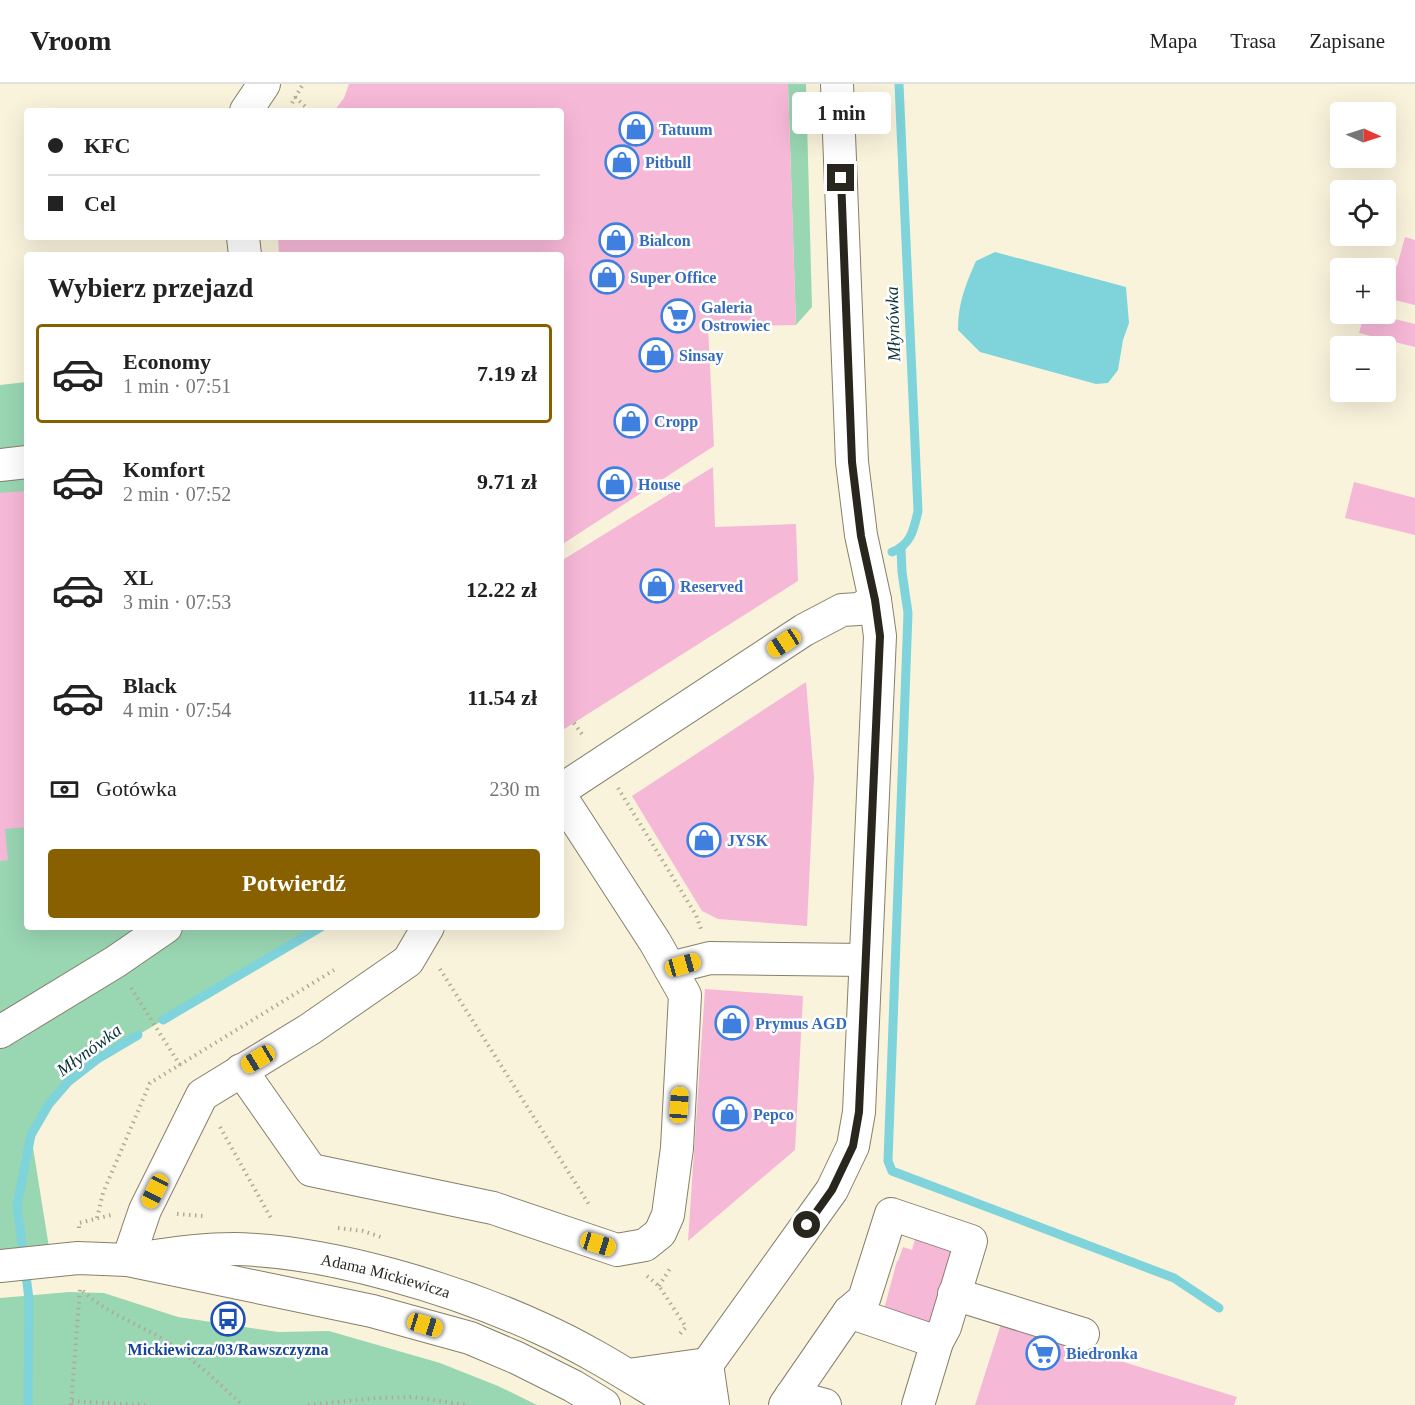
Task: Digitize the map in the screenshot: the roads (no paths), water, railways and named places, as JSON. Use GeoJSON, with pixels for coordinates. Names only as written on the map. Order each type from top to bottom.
{"type":"FeatureCollection","features":[{"type":"Feature","properties":{"kind":"street"},"geometry":{"type":"LineString","coordinates":[[248,108],[264,84]]}},
{"type":"Feature","properties":{"kind":"street"},"geometry":{"type":"LineString","coordinates":[[678,1405],[832,1190],[853,1146],[859,1112],[880,636],[875,600],[861,536],[852,462],[837,84]]}},
{"type":"Feature","properties":{"kind":"street"},"geometry":{"type":"LineString","coordinates":[[0,465],[24,462]]}},
{"type":"Feature","properties":{"kind":"street"},"geometry":{"type":"LineString","coordinates":[[564,788],[804,630],[842,610],[859,609],[875,600]]}},
{"type":"Feature","properties":{"kind":"street"},"geometry":{"type":"LineString","coordinates":[[241,1070],[311,1170],[493,1209],[617,1250],[645,1245],[660,1233],[668,1215],[677,1148],[685,995],[655,942],[564,802]]}},
{"type":"Feature","properties":{"kind":"street"},"geometry":{"type":"LineString","coordinates":[[0,1032],[115,962],[161,930]]}},
{"type":"Feature","properties":{"kind":"street"},"geometry":{"type":"LineString","coordinates":[[128,1260],[145,1210],[202,1095],[310,1029],[372,987],[408,961],[425,934]]}},
{"type":"Feature","properties":{"kind":"street"},"geometry":{"type":"LineString","coordinates":[[669,969],[710,958],[865,960]]}},
{"type":"Feature","properties":{"kind":"street"},"geometry":{"type":"LineString","coordinates":[[825,1405],[788,1401],[849,1312],[864,1299],[891,1214],[971,1241],[945,1328],[937,1342],[918,1405]]}},
{"type":"Feature","properties":{"kind":"street","name":"Adama Mickiewicza"},"geometry":{"type":"LineString","coordinates":[[0,1266],[70,1269],[185,1251],[234,1249],[298,1255],[373,1271],[495,1309],[543,1329],[591,1354],[678,1405]]}},
{"type":"Feature","properties":{"kind":"street","name":"Adama Mickiewicza"},"geometry":{"type":"LineString","coordinates":[[128,1260],[372,1311],[459,1335],[517,1358],[573,1386],[604,1405]]}},
{"type":"Feature","properties":{"kind":"street"},"geometry":{"type":"LineString","coordinates":[[954,1294],[1083,1334]]}},
{"type":"Feature","properties":{"kind":"street"},"geometry":{"type":"LineString","coordinates":[[849,1312],[937,1342]]}},
{"type":"Feature","properties":{"kind":"street"},"geometry":{"type":"LineString","coordinates":[[628,1376],[707,1364]]}},
{"type":"Feature","properties":{"kind":"street"},"geometry":{"type":"LineString","coordinates":[[707,1364],[713,1405]]}},
{"type":"Feature","properties":{"kind":"water"},"geometry":{"type":"Polygon","coordinates":[[[995,252],[1126,287],[1129,323],[1123,340],[1118,370],[1108,383],[1096,384],[980,352],[958,330],[963,295],[976,261],[995,252]]]}},
{"type":"Feature","properties":{"kind":"waterway","name":"Młynówka"},"geometry":{"type":"LineString","coordinates":[[892,552],[908,541],[918,511],[899,84]]}},
{"type":"Feature","properties":{"kind":"waterway"},"geometry":{"type":"LineString","coordinates":[[901,549],[908,613],[888,1161],[892,1171],[1174,1278],[1219,1308]]}},
{"type":"Feature","properties":{"kind":"waterway","name":"Młynówka"},"geometry":{"type":"LineString","coordinates":[[163,1020],[316,930]]}},
{"type":"Feature","properties":{"kind":"waterway","name":"Młynówka"},"geometry":{"type":"LineString","coordinates":[[28,1405],[29,1299],[17,1205],[31,1135],[49,1104],[68,1082],[99,1058],[138,1035]]}},
{"type":"Feature","properties":{"kind":"place","name":"Tatuum"},"geometry":{"type":"Point","coordinates":[636,129]}},
{"type":"Feature","properties":{"kind":"place","name":"Pitbull"},"geometry":{"type":"Point","coordinates":[622,162]}},
{"type":"Feature","properties":{"kind":"place","name":"Bialcon"},"geometry":{"type":"Point","coordinates":[616,240]}},
{"type":"Feature","properties":{"kind":"place","name":"Super Office"},"geometry":{"type":"Point","coordinates":[607,277]}},
{"type":"Feature","properties":{"kind":"place","name":"Galeria Ostrowiec"},"geometry":{"type":"Point","coordinates":[678,316]}},
{"type":"Feature","properties":{"kind":"place","name":"Sinsay"},"geometry":{"type":"Point","coordinates":[656,355]}},
{"type":"Feature","properties":{"kind":"place","name":"Cropp"},"geometry":{"type":"Point","coordinates":[631,421]}},
{"type":"Feature","properties":{"kind":"place","name":"House"},"geometry":{"type":"Point","coordinates":[615,484]}},
{"type":"Feature","properties":{"kind":"place","name":"Reserved"},"geometry":{"type":"Point","coordinates":[657,586]}},
{"type":"Feature","properties":{"kind":"place","name":"JYSK"},"geometry":{"type":"Point","coordinates":[704,840]}},
{"type":"Feature","properties":{"kind":"place","name":"Prymus AGD"},"geometry":{"type":"Point","coordinates":[732,1023]}},
{"type":"Feature","properties":{"kind":"place","name":"Pepco"},"geometry":{"type":"Point","coordinates":[730,1114]}},
{"type":"Feature","properties":{"kind":"place","name":"Mickiewicza/03/Rawszczyzna"},"geometry":{"type":"Point","coordinates":[228,1319]}},
{"type":"Feature","properties":{"kind":"place","name":"Biedronka"},"geometry":{"type":"Point","coordinates":[1043,1353]}}]}
